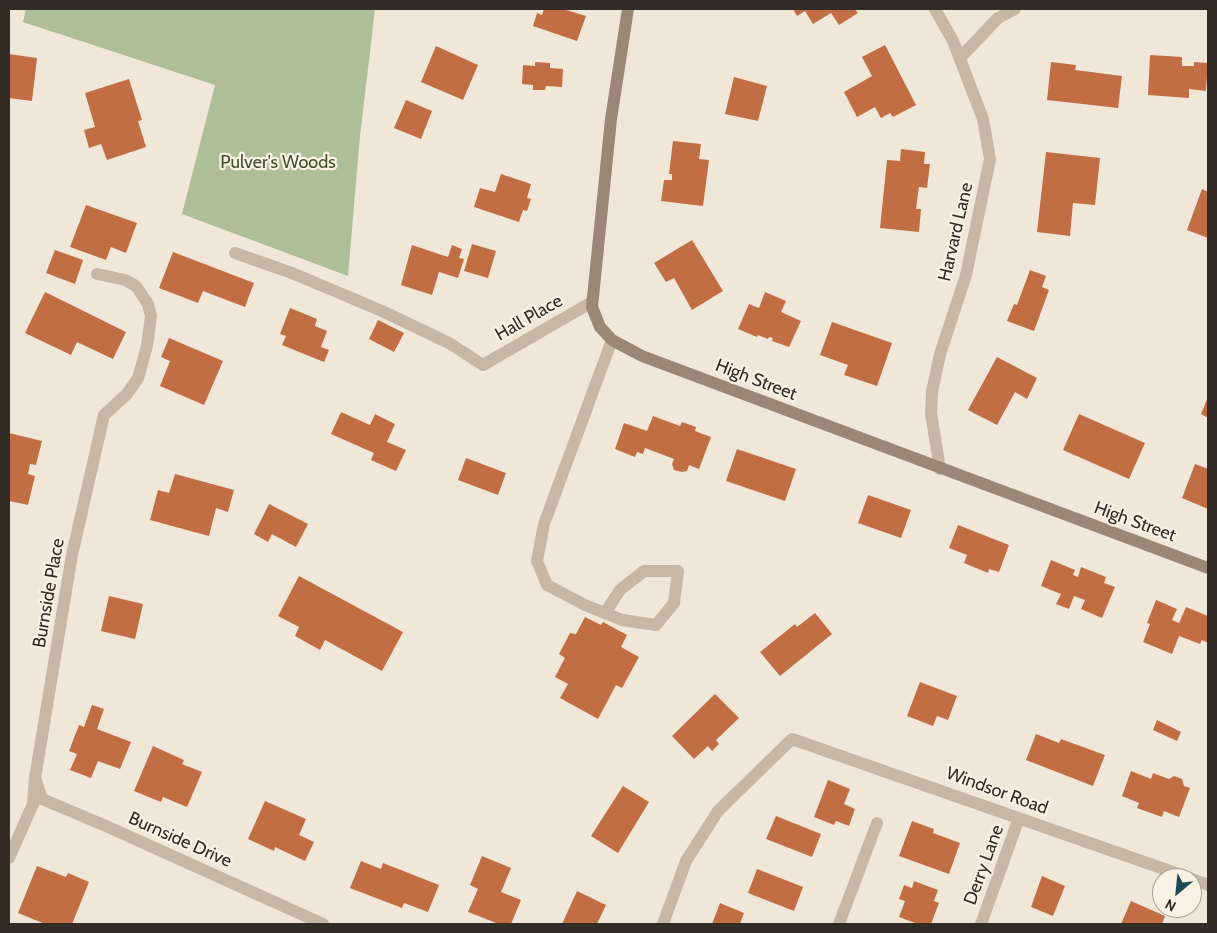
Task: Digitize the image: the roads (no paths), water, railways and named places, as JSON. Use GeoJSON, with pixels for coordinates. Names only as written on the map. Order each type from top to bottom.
{"type":"FeatureCollection","features":[{"type":"Feature","properties":{"kind":"street","name":"High Street"},"geometry":{"type":"LineString","coordinates":[[628,9],[611,119],[592,302],[592,307],[600,327],[612,340],[642,356],[1208,568]]}},
{"type":"Feature","properties":{"kind":"street","name":"Harvard Lane"},"geometry":{"type":"LineString","coordinates":[[935,9],[953,41],[983,119],[990,158],[966,275],[940,354],[932,392],[931,414],[940,468]]}},
{"type":"Feature","properties":{"kind":"street"},"geometry":{"type":"LineString","coordinates":[[960,58],[998,18],[1015,9]]}},
{"type":"Feature","properties":{"kind":"street","name":"Hall Place"},"geometry":{"type":"LineString","coordinates":[[235,253],[292,273],[382,311],[449,343],[483,365],[592,302]]}},
{"type":"Feature","properties":{"kind":"street","name":"Burnside Place"},"geometry":{"type":"LineString","coordinates":[[9,858],[33,804],[35,778],[72,555],[104,415],[127,394],[138,378],[147,346],[151,316],[148,304],[136,286],[125,280],[97,274]]}},
{"type":"Feature","properties":{"kind":"street"},"geometry":{"type":"LineString","coordinates":[[605,613],[620,590],[644,570],[678,571],[674,603],[656,625],[622,620],[585,605],[547,585],[537,561],[544,524],[612,340]]}},
{"type":"Feature","properties":{"kind":"street","name":"Windsor Road"},"geometry":{"type":"LineString","coordinates":[[663,924],[686,860],[718,811],[792,739],[1162,868]]}},
{"type":"Feature","properties":{"kind":"street","name":"Burnside Drive"},"geometry":{"type":"LineString","coordinates":[[35,778],[42,799],[323,924]]}},
{"type":"Feature","properties":{"kind":"street","name":"Derry Lane"},"geometry":{"type":"LineString","coordinates":[[982,924],[1019,818]]}},
{"type":"Feature","properties":{"kind":"street"},"geometry":{"type":"LineString","coordinates":[[839,924],[877,823]]}},
{"type":"Feature","properties":{"kind":"park label","name":"Pulver's Woods"},"geometry":{"type":"Point","coordinates":[278,163]}}]}
